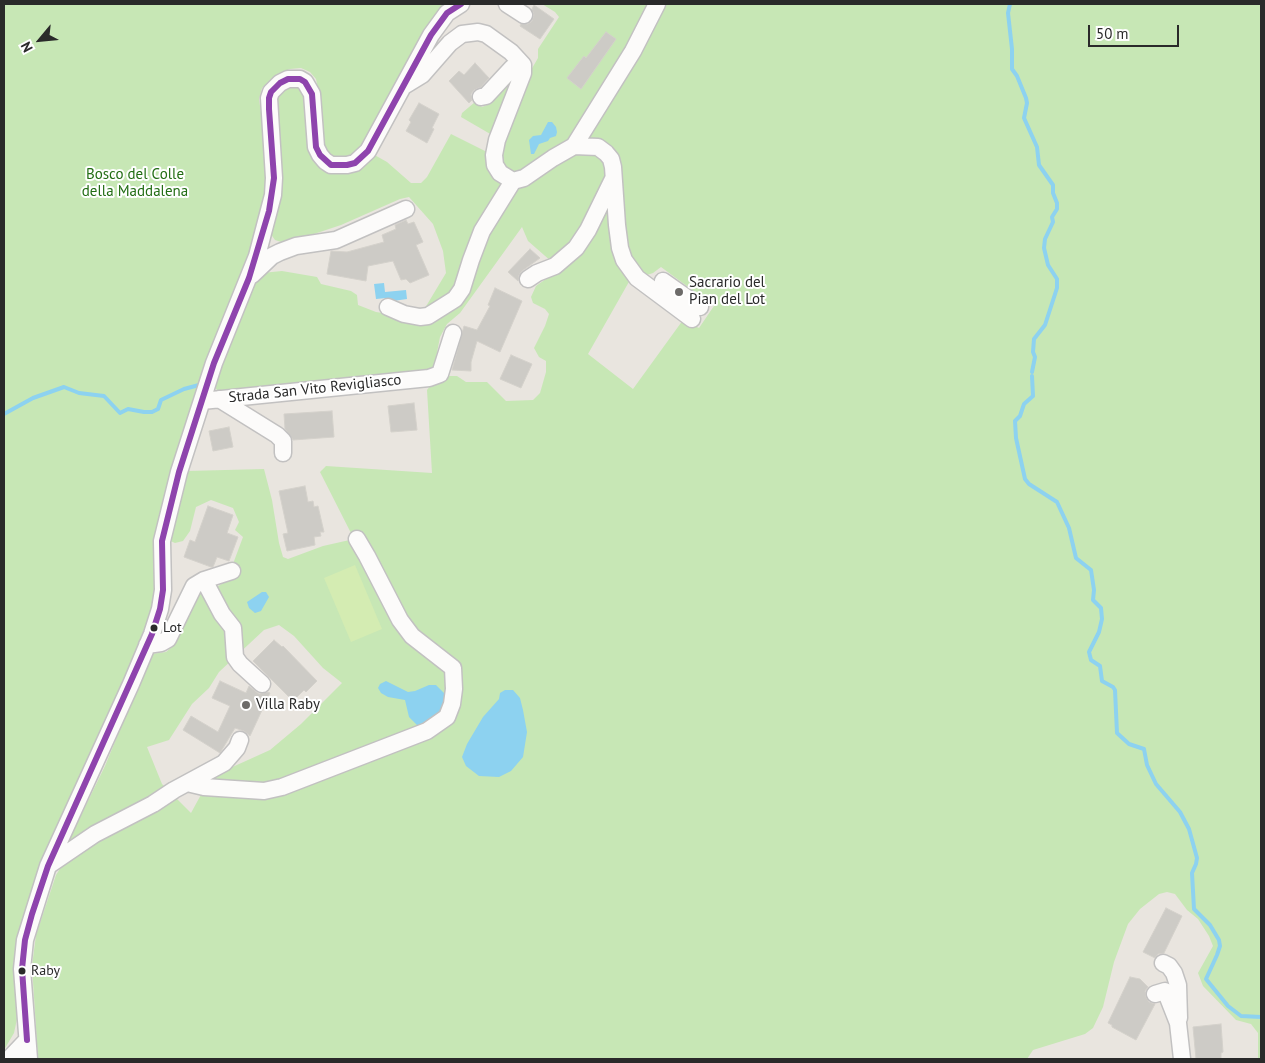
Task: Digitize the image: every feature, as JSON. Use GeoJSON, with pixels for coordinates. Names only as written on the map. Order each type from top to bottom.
{"type":"FeatureCollection","features":[{"type":"Feature","properties":{"kind":"street","name":"Strada San Vito Revigliasco"},"geometry":{"type":"LineString","coordinates":[[29,1059],[22,969],[32,914],[48,866],[147,645],[160,609],[163,590],[162,541],[179,472],[223,338],[249,278],[273,195],[274,178],[269,98],[271,92],[275,86],[288,79],[300,79],[305,82],[312,94],[316,146],[324,161],[331,165],[339,166],[354,163],[368,151],[431,35],[447,13],[461,4]]}},
{"type":"Feature","properties":{"kind":"street"},"geometry":{"type":"LineString","coordinates":[[507,4],[524,15]]}},
{"type":"Feature","properties":{"kind":"street"},"geometry":{"type":"LineString","coordinates":[[388,307],[404,314],[420,317],[428,316],[455,299],[462,289],[482,231],[513,182],[524,178],[552,158],[574,146],[633,51],[657,4]]}},
{"type":"Feature","properties":{"kind":"street","name":"Strada San Vito Revigliasco"},"geometry":{"type":"LineString","coordinates":[[404,86],[422,75],[450,44],[462,34],[471,32],[486,34],[511,52],[522,65]]}},
{"type":"Feature","properties":{"kind":"street"},"geometry":{"type":"LineString","coordinates":[[481,98],[486,96],[512,68],[522,65],[523,72],[497,140],[494,155],[495,165],[500,173],[513,182]]}},
{"type":"Feature","properties":{"kind":"street"},"geometry":{"type":"LineString","coordinates":[[574,146],[598,147],[606,152],[611,159],[620,248],[624,260],[637,278],[696,313],[663,281]]}},
{"type":"Feature","properties":{"kind":"street"},"geometry":{"type":"LineString","coordinates":[[528,279],[537,272],[555,266],[576,248],[588,230],[613,178]]}},
{"type":"Feature","properties":{"kind":"street"},"geometry":{"type":"LineString","coordinates":[[249,278],[272,256],[280,252],[296,246],[336,240],[406,209]]}},
{"type":"Feature","properties":{"kind":"street","name":"Strada San Vito Revigliasco"},"geometry":{"type":"LineString","coordinates":[[202,400],[429,378],[440,374],[453,333]]}},
{"type":"Feature","properties":{"kind":"street"},"geometry":{"type":"LineString","coordinates":[[219,399],[277,436],[282,441],[283,453]]}},
{"type":"Feature","properties":{"kind":"street"},"geometry":{"type":"LineString","coordinates":[[187,783],[204,787],[264,791],[282,788],[426,731],[447,717],[452,704],[454,689],[453,668],[412,636],[400,620],[368,556],[357,539]]}},
{"type":"Feature","properties":{"kind":"street"},"geometry":{"type":"LineString","coordinates":[[147,645],[161,643],[168,639],[194,586],[204,580],[232,571]]}},
{"type":"Feature","properties":{"kind":"street"},"geometry":{"type":"LineString","coordinates":[[204,580],[222,614],[232,628],[235,657],[262,684]]}},
{"type":"Feature","properties":{"kind":"street"},"geometry":{"type":"LineString","coordinates":[[48,866],[95,834],[153,804],[224,762],[237,748],[240,740]]}},
{"type":"Feature","properties":{"kind":"street"},"geometry":{"type":"LineString","coordinates":[[1163,963],[1170,966],[1178,984],[1180,1013],[1178,1023]]}},
{"type":"Feature","properties":{"kind":"street"},"geometry":{"type":"LineString","coordinates":[[1155,994],[1165,992],[1178,1023],[1182,1059]]}},
{"type":"Feature","properties":{"kind":"street"},"geometry":{"type":"LineString","coordinates":[[9,1059],[27,1040]]}},
{"type":"Feature","properties":{"kind":"green space","name":"Bosco del Colle della Maddalena"},"geometry":{"type":"Polygon","coordinates":[[[4,4],[453,4],[365,144],[348,159],[338,158],[329,154],[322,144],[319,94],[316,79],[310,72],[301,68],[290,69],[276,75],[262,88],[259,99],[264,133],[267,184],[260,225],[233,300],[157,586],[152,621],[39,872],[27,907],[19,938],[17,1019],[14,1033],[4,1050],[4,4]]]}},
{"type":"Feature","properties":{"kind":"green space"},"geometry":{"type":"Polygon","coordinates":[[[542,4],[653,4],[572,139],[521,174],[514,173],[501,164],[501,142],[531,70],[538,58],[538,49],[559,17],[555,12],[542,4]]]}},
{"type":"Feature","properties":{"kind":"green space"},"geometry":{"type":"Polygon","coordinates":[[[663,4],[1261,4],[1261,1059],[1258,1059],[1258,1033],[1251,1024],[1236,1020],[1203,986],[1198,973],[1213,946],[1209,936],[1198,919],[1187,910],[1175,894],[1167,892],[1159,894],[1140,909],[1128,924],[1114,962],[1103,1007],[1093,1028],[1085,1034],[1033,1050],[1027,1059],[38,1059],[32,966],[36,935],[56,875],[63,864],[66,846],[105,766],[151,654],[166,652],[173,646],[199,592],[217,587],[227,580],[243,537],[235,530],[239,522],[233,508],[211,500],[196,507],[190,531],[183,541],[175,543],[168,540],[187,471],[264,469],[272,500],[279,543],[283,557],[288,559],[323,546],[354,539],[320,472],[326,466],[432,473],[427,390],[430,386],[443,382],[447,376],[457,376],[466,382],[487,382],[506,401],[533,400],[540,393],[546,372],[546,361],[539,357],[534,348],[549,314],[545,309],[533,303],[531,297],[536,286],[550,276],[552,262],[528,241],[522,227],[460,313],[447,324],[440,337],[435,363],[432,369],[425,374],[221,393],[216,389],[213,383],[253,281],[262,273],[282,271],[317,277],[321,284],[351,291],[357,295],[358,305],[376,312],[389,314],[413,308],[425,308],[446,273],[443,251],[433,224],[409,197],[400,199],[341,225],[308,236],[281,242],[275,240],[270,233],[277,99],[281,93],[290,87],[298,88],[305,98],[317,163],[328,172],[346,174],[361,166],[371,153],[387,162],[411,183],[421,183],[427,177],[451,134],[489,153],[515,188],[571,155],[586,151],[601,156],[606,166],[630,280],[588,354],[633,389],[683,320],[699,328],[714,306],[661,267],[653,273],[644,276],[626,248],[618,162],[584,140],[663,4]],[[279,625],[264,630],[219,672],[209,688],[192,704],[169,740],[147,747],[162,784],[191,813],[209,780],[217,774],[270,750],[301,724],[342,683],[323,668],[294,636],[279,625]]]}},
{"type":"Feature","properties":{"kind":"green space"},"geometry":{"type":"Polygon","coordinates":[[[511,74],[516,74],[492,135],[461,117],[462,113],[475,102],[482,107],[487,105],[511,74]]]}},
{"type":"Feature","properties":{"kind":"green space"},"geometry":{"type":"Polygon","coordinates":[[[355,565],[382,629],[351,642],[324,578],[355,565]]]}},
{"type":"Feature","properties":{"kind":"water"},"geometry":{"type":"Polygon","coordinates":[[[548,122],[552,122],[556,127],[556,136],[539,144],[534,154],[531,154],[529,140],[533,136],[541,135],[548,122]]]}},
{"type":"Feature","properties":{"kind":"water"},"geometry":{"type":"Polygon","coordinates":[[[384,283],[385,292],[406,290],[407,299],[386,302],[386,298],[376,299],[374,284],[384,283]]]}},
{"type":"Feature","properties":{"kind":"water"},"geometry":{"type":"Polygon","coordinates":[[[262,592],[266,592],[269,597],[261,611],[255,613],[249,608],[247,602],[262,592]]]}},
{"type":"Feature","properties":{"kind":"water"},"geometry":{"type":"Polygon","coordinates":[[[386,681],[408,692],[429,685],[436,685],[446,695],[446,702],[440,714],[431,721],[418,726],[409,717],[405,700],[388,697],[381,693],[378,688],[380,684],[386,681]]]}},
{"type":"Feature","properties":{"kind":"water"},"geometry":{"type":"Polygon","coordinates":[[[505,690],[513,690],[520,698],[527,732],[523,757],[511,771],[499,777],[479,776],[466,766],[462,757],[467,744],[483,717],[499,699],[500,693],[505,690]]]}},
{"type":"Feature","properties":{"kind":"building"},"geometry":{"type":"Polygon","coordinates":[[[534,5],[554,19],[540,39],[520,26],[532,21],[534,5]]]}},
{"type":"Feature","properties":{"kind":"building"},"geometry":{"type":"Polygon","coordinates":[[[606,32],[616,39],[581,89],[567,78],[584,56],[586,58],[606,32]]]}},
{"type":"Feature","properties":{"kind":"building"},"geometry":{"type":"Polygon","coordinates":[[[475,63],[489,78],[481,87],[474,90],[471,94],[472,100],[469,103],[449,81],[459,71],[464,75],[475,63]]]}},
{"type":"Feature","properties":{"kind":"building"},"geometry":{"type":"Polygon","coordinates":[[[419,103],[439,114],[427,143],[406,131],[411,122],[409,120],[419,103]]]}},
{"type":"Feature","properties":{"kind":"building"},"geometry":{"type":"Polygon","coordinates":[[[406,220],[408,224],[414,222],[423,242],[416,245],[429,275],[410,283],[406,279],[401,280],[393,261],[368,266],[366,281],[327,274],[331,251],[347,252],[384,242],[382,235],[396,229],[395,225],[406,220]]]}},
{"type":"Feature","properties":{"kind":"building"},"geometry":{"type":"Polygon","coordinates":[[[530,249],[540,258],[522,271],[518,281],[508,272],[530,249]]]}},
{"type":"Feature","properties":{"kind":"building"},"geometry":{"type":"Polygon","coordinates":[[[495,288],[522,301],[500,352],[477,341],[471,362],[471,371],[452,370],[464,326],[477,330],[490,306],[488,305],[495,288]]]}},
{"type":"Feature","properties":{"kind":"building"},"geometry":{"type":"Polygon","coordinates":[[[511,355],[532,364],[521,388],[500,379],[511,355]]]}},
{"type":"Feature","properties":{"kind":"building"},"geometry":{"type":"Polygon","coordinates":[[[414,403],[417,430],[391,432],[388,406],[414,403]]]}},
{"type":"Feature","properties":{"kind":"building"},"geometry":{"type":"Polygon","coordinates":[[[332,411],[334,437],[293,440],[285,429],[284,414],[332,411]]]}},
{"type":"Feature","properties":{"kind":"building"},"geometry":{"type":"Polygon","coordinates":[[[229,427],[233,447],[213,451],[209,431],[229,427]]]}},
{"type":"Feature","properties":{"kind":"building"},"geometry":{"type":"Polygon","coordinates":[[[305,486],[308,502],[313,501],[314,507],[318,506],[324,532],[320,532],[321,536],[314,537],[315,545],[287,551],[283,534],[288,533],[279,491],[305,486]]]}},
{"type":"Feature","properties":{"kind":"building"},"geometry":{"type":"Polygon","coordinates":[[[208,506],[233,515],[227,533],[238,537],[229,561],[217,557],[213,567],[184,557],[190,540],[195,542],[208,506]]]}},
{"type":"Feature","properties":{"kind":"building"},"geometry":{"type":"Polygon","coordinates":[[[274,640],[283,646],[317,681],[293,701],[253,661],[274,640]]]}},
{"type":"Feature","properties":{"kind":"building","name":"Villa Raby"},"geometry":{"type":"Polygon","coordinates":[[[220,681],[246,693],[249,686],[259,694],[270,693],[250,736],[244,731],[235,728],[220,753],[183,730],[191,716],[218,732],[230,706],[212,698],[220,681]]]}},
{"type":"Feature","properties":{"kind":"building"},"geometry":{"type":"Polygon","coordinates":[[[1166,908],[1182,916],[1164,953],[1158,954],[1155,958],[1143,952],[1166,908]]]}},
{"type":"Feature","properties":{"kind":"building"},"geometry":{"type":"Polygon","coordinates":[[[1130,977],[1140,979],[1148,987],[1145,991],[1146,997],[1149,1002],[1155,1004],[1136,1040],[1108,1023],[1130,977]]]}},
{"type":"Feature","properties":{"kind":"building"},"geometry":{"type":"Polygon","coordinates":[[[1221,1024],[1223,1052],[1221,1053],[1221,1059],[1196,1059],[1193,1027],[1221,1024]]]}},
{"type":"Feature","properties":{"kind":"waterway"},"geometry":{"type":"LineString","coordinates":[[1010,4],[1008,13],[1012,69],[1026,98],[1024,118],[1037,147],[1039,165],[1053,185],[1053,193],[1057,203],[1057,209],[1052,217],[1053,222],[1045,239],[1044,248],[1048,265],[1057,279],[1057,288],[1045,325],[1034,339],[1033,352],[1035,357],[1032,372]]}},
{"type":"Feature","properties":{"kind":"waterway"},"geometry":{"type":"LineString","coordinates":[[1032,376],[1033,396],[1024,404],[1020,416],[1015,421],[1016,438],[1025,479],[1029,484],[1057,502],[1069,528],[1076,558],[1091,570],[1094,590],[1093,600],[1101,608],[1102,619],[1099,632],[1089,652],[1091,660],[1100,666],[1102,681],[1115,690],[1117,733],[1129,744],[1144,749],[1147,765],[1156,784],[1180,812],[1189,829],[1197,858],[1192,873],[1194,909],[1210,925],[1219,940],[1220,946],[1206,979],[1228,1006],[1241,1016],[1261,1017]]}},
{"type":"Feature","properties":{"kind":"waterway"},"geometry":{"type":"LineString","coordinates":[[4,414],[33,398],[64,387],[79,393],[104,396],[120,413],[128,409],[152,412],[158,409],[161,400],[184,389],[199,385]]}},
{"type":"Feature","properties":{"kind":"transit line"},"geometry":{"type":"LineString","coordinates":[[27,1040],[22,969],[25,940],[32,914],[48,866],[152,634],[160,609],[163,590],[162,541],[179,472],[214,363],[249,278],[269,211],[274,178],[269,109],[271,92],[280,83],[288,79],[300,79],[305,82],[312,94],[316,147],[320,155],[331,165],[355,163],[368,151],[431,35],[447,13],[461,4]]}},
{"type":"Feature","properties":{"kind":"place","name":"Sacrario del Pian del Lot"},"geometry":{"type":"Point","coordinates":[679,292]}},
{"type":"Feature","properties":{"kind":"place","name":"Lot"},"geometry":{"type":"Point","coordinates":[154,628]}},
{"type":"Feature","properties":{"kind":"place","name":"Villa Raby"},"geometry":{"type":"Point","coordinates":[246,705]}},
{"type":"Feature","properties":{"kind":"place","name":"Raby"},"geometry":{"type":"Point","coordinates":[22,971]}}]}
